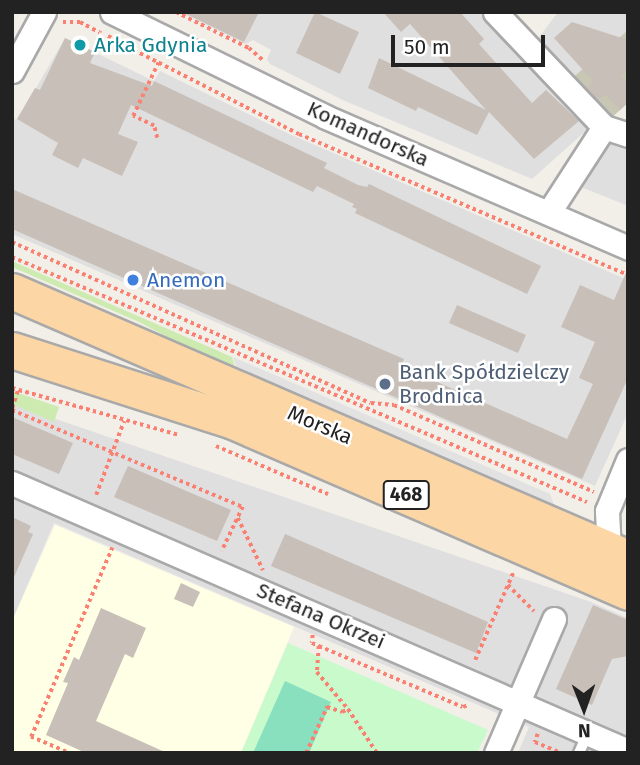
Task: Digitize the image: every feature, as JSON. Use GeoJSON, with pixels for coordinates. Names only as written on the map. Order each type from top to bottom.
{"type":"FeatureCollection","features":[{"type":"Feature","properties":{"kind":"main road","name":"Morska"},"geometry":{"type":"LineString","coordinates":[[12,291],[618,554]]}},
{"type":"Feature","properties":{"kind":"main road","name":"Morska"},"geometry":{"type":"LineString","coordinates":[[12,350],[233,421],[628,592]]}},
{"type":"Feature","properties":{"kind":"street","name":"Komandorska"},"geometry":{"type":"LineString","coordinates":[[112,12],[326,117],[628,248]]}},
{"type":"Feature","properties":{"kind":"street"},"geometry":{"type":"LineString","coordinates":[[495,12],[604,127],[628,135]]}},
{"type":"Feature","properties":{"kind":"street"},"geometry":{"type":"LineString","coordinates":[[12,71],[49,20]]}},
{"type":"Feature","properties":{"kind":"street"},"geometry":{"type":"LineString","coordinates":[[548,212],[604,127]]}},
{"type":"Feature","properties":{"kind":"street"},"geometry":{"type":"LineString","coordinates":[[618,554],[609,505],[628,460]]}},
{"type":"Feature","properties":{"kind":"street","name":"Stefana Okrzei"},"geometry":{"type":"LineString","coordinates":[[12,484],[518,701],[584,743],[628,751]]}},
{"type":"Feature","properties":{"kind":"street"},"geometry":{"type":"LineString","coordinates":[[496,753],[554,619]]}},
{"type":"Feature","properties":{"kind":"path"},"geometry":{"type":"LineString","coordinates":[[176,12],[249,48],[271,67]]}},
{"type":"Feature","properties":{"kind":"path"},"geometry":{"type":"LineString","coordinates":[[49,20],[80,22],[299,134],[628,275]]}},
{"type":"Feature","properties":{"kind":"path"},"geometry":{"type":"LineString","coordinates":[[134,50],[139,40]]}},
{"type":"Feature","properties":{"kind":"path"},"geometry":{"type":"LineString","coordinates":[[157,138],[154,126],[133,116],[158,63]]}},
{"type":"Feature","properties":{"kind":"path"},"geometry":{"type":"LineString","coordinates":[[12,242],[371,403],[394,405],[609,505]]}},
{"type":"Feature","properties":{"kind":"path"},"geometry":{"type":"LineString","coordinates":[[12,257],[386,419],[609,505]]}},
{"type":"Feature","properties":{"kind":"path"},"geometry":{"type":"LineString","coordinates":[[191,438],[15,389],[12,409],[243,507],[219,558]]}},
{"type":"Feature","properties":{"kind":"path"},"geometry":{"type":"LineString","coordinates":[[88,517],[124,420]]}},
{"type":"Feature","properties":{"kind":"path"},"geometry":{"type":"LineString","coordinates":[[204,442],[329,495]]}},
{"type":"Feature","properties":{"kind":"path"},"geometry":{"type":"LineString","coordinates":[[66,752],[31,737],[116,539]]}},
{"type":"Feature","properties":{"kind":"path"},"geometry":{"type":"LineString","coordinates":[[501,568],[521,576]]}},
{"type":"Feature","properties":{"kind":"path"},"geometry":{"type":"LineString","coordinates":[[255,573],[267,578]]}},
{"type":"Feature","properties":{"kind":"path"},"geometry":{"type":"LineString","coordinates":[[472,667],[513,573]]}},
{"type":"Feature","properties":{"kind":"path"},"geometry":{"type":"LineString","coordinates":[[508,584],[531,610],[554,619]]}},
{"type":"Feature","properties":{"kind":"path"},"geometry":{"type":"LineString","coordinates":[[377,753],[348,709],[317,672],[318,646],[463,708],[477,699]]}},
{"type":"Feature","properties":{"kind":"path"},"geometry":{"type":"LineString","coordinates":[[306,753],[327,707],[342,712],[348,709]]}},
{"type":"Feature","properties":{"kind":"path"},"geometry":{"type":"LineString","coordinates":[[543,724],[535,742],[561,753]]}},
{"type":"Feature","properties":{"kind":"shaded area"},"geometry":{"type":"Polygon","coordinates":[[[180,12],[486,12],[589,128],[532,179],[345,101],[270,64],[267,59],[271,50],[253,40],[245,44],[180,12]]]}},
{"type":"Feature","properties":{"kind":"shaded area"},"geometry":{"type":"Polygon","coordinates":[[[558,12],[628,12],[628,30],[571,79],[537,40],[558,12]]]}},
{"type":"Feature","properties":{"kind":"shaded area"},"geometry":{"type":"Polygon","coordinates":[[[628,30],[628,103],[610,119],[571,79],[628,30]]]}},
{"type":"Feature","properties":{"kind":"shaded area"},"geometry":{"type":"Polygon","coordinates":[[[65,38],[154,81],[160,71],[287,133],[628,280],[628,413],[595,486],[12,234],[12,120],[18,119],[65,38]]]}},
{"type":"Feature","properties":{"kind":"shaded area"},"geometry":{"type":"Polygon","coordinates":[[[614,139],[628,144],[628,206],[581,187],[614,139]]]}},
{"type":"Feature","properties":{"kind":"shaded area"},"geometry":{"type":"Polygon","coordinates":[[[233,357],[550,494],[558,515],[240,377],[233,357]]]}},
{"type":"Feature","properties":{"kind":"shaded area"},"geometry":{"type":"Polygon","coordinates":[[[12,404],[591,602],[628,618],[628,753],[518,753],[529,727],[54,523],[12,621],[12,404]]]}},
{"type":"Feature","properties":{"kind":"shaded area"},"geometry":{"type":"Polygon","coordinates":[[[218,427],[572,580],[540,574],[231,442],[218,427]]]}},
{"type":"Feature","properties":{"kind":"shaded area"},"geometry":{"type":"Polygon","coordinates":[[[55,525],[294,627],[241,753],[12,753],[12,621],[55,525]]]}},
{"type":"Feature","properties":{"kind":"green space"},"geometry":{"type":"Polygon","coordinates":[[[12,261],[232,357],[237,374],[139,322],[12,267],[12,261]]]}},
{"type":"Feature","properties":{"kind":"green space"},"geometry":{"type":"Polygon","coordinates":[[[12,391],[59,407],[54,422],[12,404],[12,391]]]}},
{"type":"Feature","properties":{"kind":"green space"},"geometry":{"type":"Polygon","coordinates":[[[288,643],[488,730],[477,753],[241,753],[288,643]]]}},
{"type":"Feature","properties":{"kind":"green space"},"geometry":{"type":"Polygon","coordinates":[[[285,681],[331,702],[309,753],[253,753],[285,681]]]}},
{"type":"Feature","properties":{"kind":"building"},"geometry":{"type":"Polygon","coordinates":[[[182,12],[259,12],[244,42],[182,12]]]}},
{"type":"Feature","properties":{"kind":"building"},"geometry":{"type":"Polygon","coordinates":[[[315,12],[359,32],[340,74],[296,53],[315,12]]]}},
{"type":"Feature","properties":{"kind":"building"},"geometry":{"type":"Polygon","coordinates":[[[383,12],[460,12],[484,39],[479,44],[532,103],[546,90],[579,121],[534,159],[489,112],[477,135],[418,107],[416,111],[368,88],[379,58],[486,110],[410,24],[401,32],[383,12]]]}},
{"type":"Feature","properties":{"kind":"building"},"geometry":{"type":"Polygon","coordinates":[[[572,22],[628,40],[628,68],[621,75],[628,82],[628,102],[620,110],[605,94],[598,100],[586,88],[593,81],[554,38],[572,22]]]}},
{"type":"Feature","properties":{"kind":"building"},"geometry":{"type":"Polygon","coordinates":[[[65,38],[95,52],[90,63],[152,86],[154,81],[327,163],[324,168],[358,185],[367,187],[369,184],[541,266],[527,294],[355,213],[357,209],[352,207],[354,204],[317,186],[313,192],[131,105],[118,134],[138,142],[122,176],[83,158],[78,168],[52,155],[58,143],[17,119],[35,88],[40,90],[65,38]]]}},
{"type":"Feature","properties":{"kind":"building"},"geometry":{"type":"Polygon","coordinates":[[[12,189],[404,359],[401,366],[567,439],[593,384],[579,378],[595,342],[561,327],[580,285],[614,300],[628,268],[628,378],[582,479],[12,229],[12,189]]]}},
{"type":"Feature","properties":{"kind":"building"},"geometry":{"type":"Polygon","coordinates":[[[457,305],[526,335],[518,353],[449,323],[457,305]]]}},
{"type":"Feature","properties":{"kind":"building"},"geometry":{"type":"Polygon","coordinates":[[[12,417],[73,443],[59,474],[12,454],[12,417]]]}},
{"type":"Feature","properties":{"kind":"building"},"geometry":{"type":"Polygon","coordinates":[[[128,466],[231,510],[217,541],[114,497],[128,466]]]}},
{"type":"Feature","properties":{"kind":"building"},"geometry":{"type":"Polygon","coordinates":[[[12,517],[31,526],[28,532],[33,534],[12,582],[12,517]]]}},
{"type":"Feature","properties":{"kind":"building"},"geometry":{"type":"Polygon","coordinates":[[[285,534],[488,622],[476,653],[271,566],[285,534]]]}},
{"type":"Feature","properties":{"kind":"building"},"geometry":{"type":"Polygon","coordinates":[[[181,583],[200,592],[193,607],[174,599],[181,583]]]}},
{"type":"Feature","properties":{"kind":"building"},"geometry":{"type":"Polygon","coordinates":[[[593,605],[628,620],[628,656],[612,659],[592,705],[556,689],[593,605]]]}},
{"type":"Feature","properties":{"kind":"building"},"geometry":{"type":"Polygon","coordinates":[[[101,608],[146,628],[133,658],[125,654],[96,721],[167,753],[86,753],[46,735],[68,683],[63,682],[74,657],[79,660],[101,608]]]}},
{"type":"Feature","properties":{"kind":"place","name":"Arka Gdynia"},"geometry":{"type":"Point","coordinates":[80,45]}},
{"type":"Feature","properties":{"kind":"place","name":"Anemon"},"geometry":{"type":"Point","coordinates":[133,280]}},
{"type":"Feature","properties":{"kind":"place","name":"Bank Spółdzielczy Brodnica"},"geometry":{"type":"Point","coordinates":[385,384]}}]}
